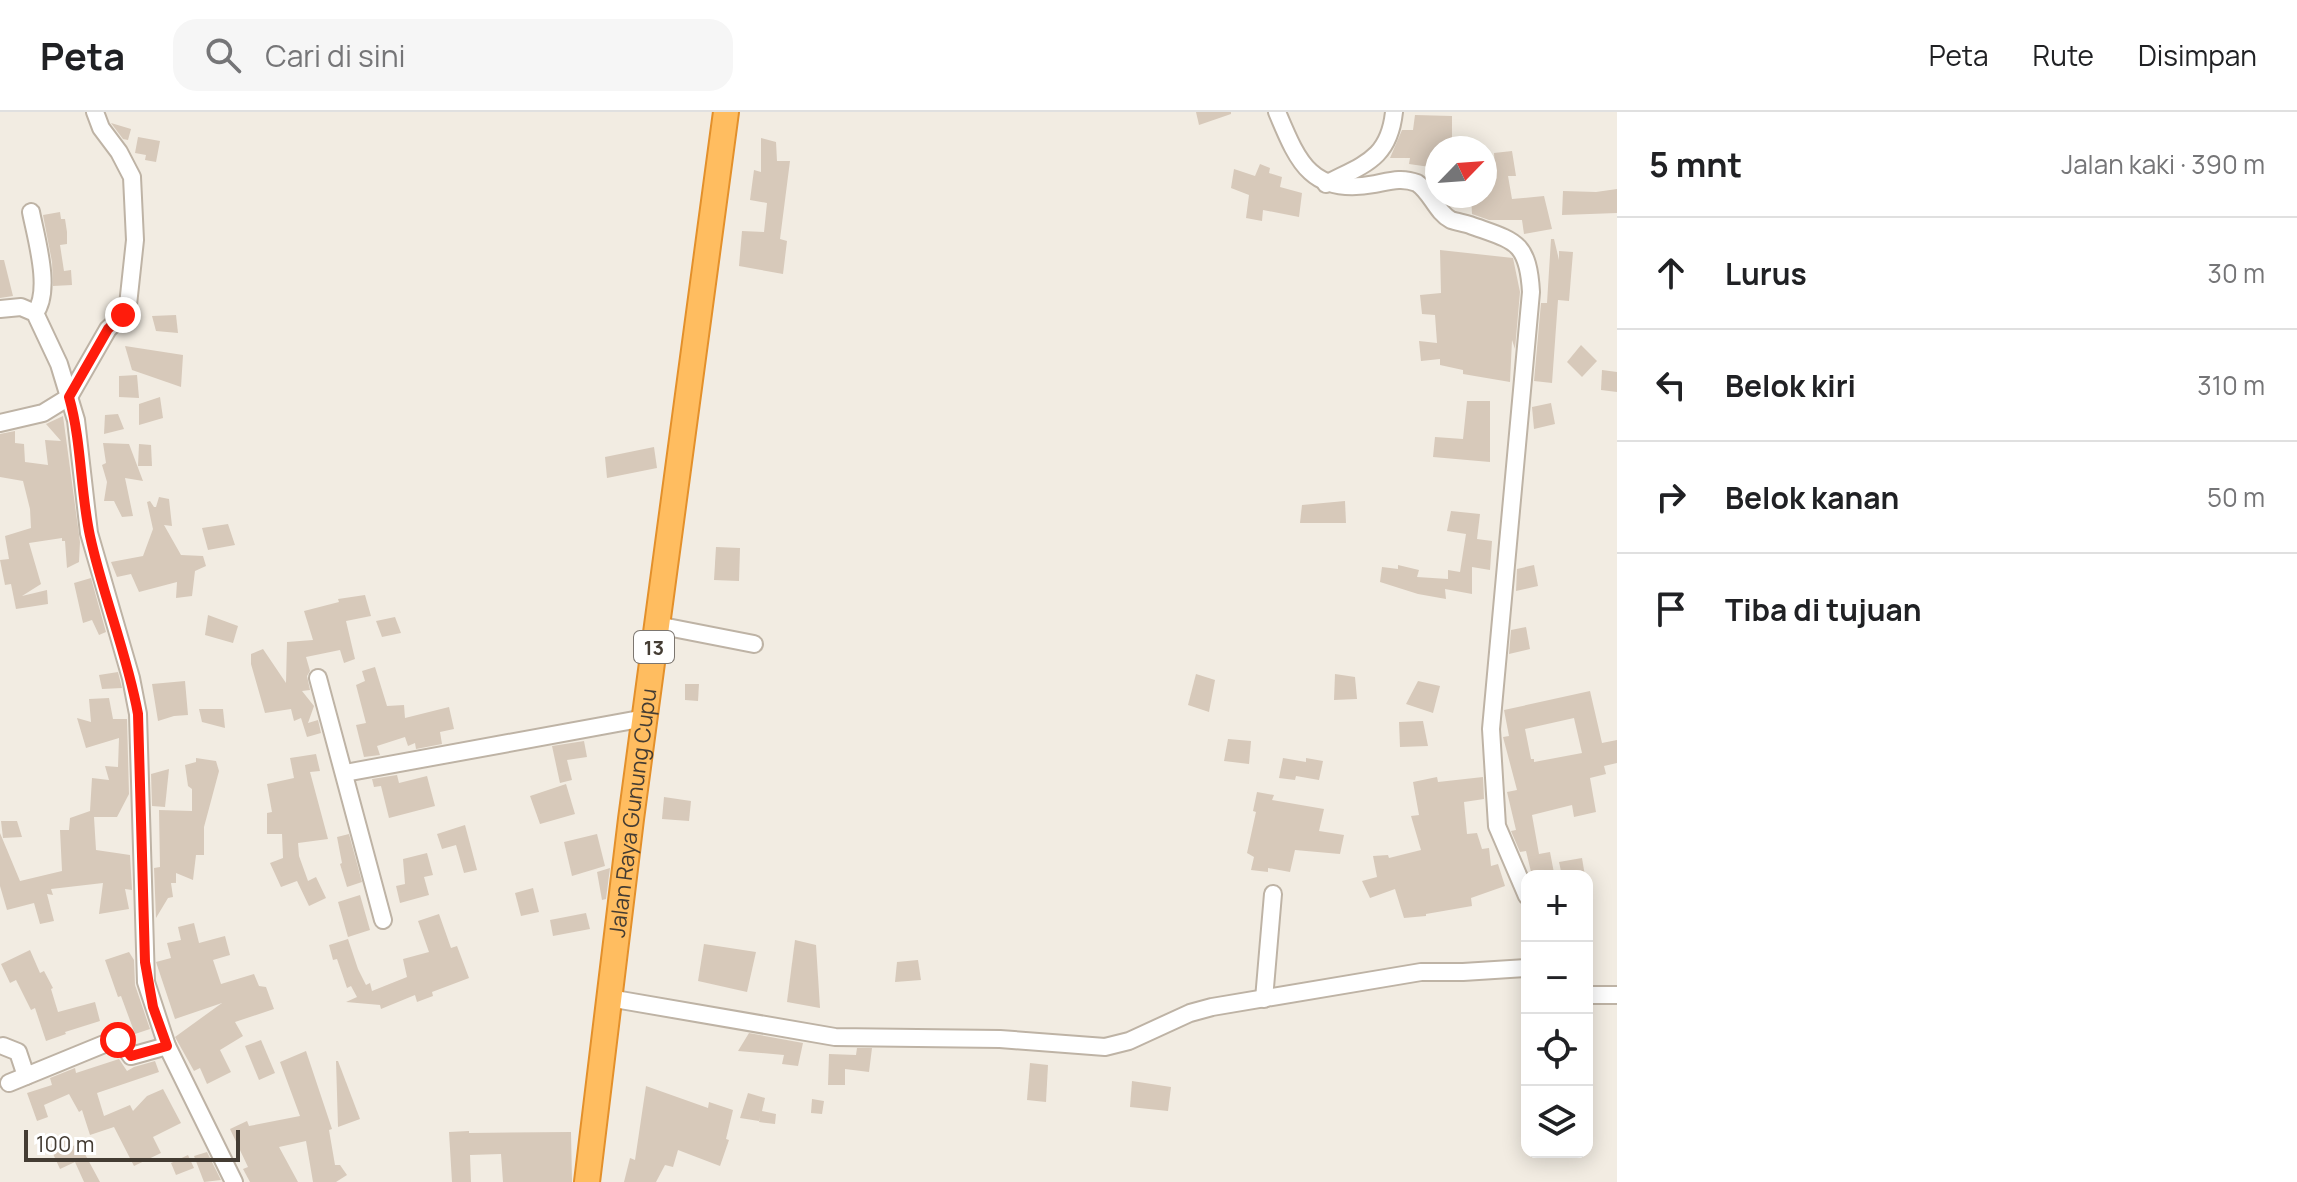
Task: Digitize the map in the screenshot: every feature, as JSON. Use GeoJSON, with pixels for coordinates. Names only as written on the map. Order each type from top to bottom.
{"type":"FeatureCollection","features":[{"type":"Feature","properties":{"kind":"highway","name":"Jalan Raya Gunung Cupu"},"geometry":{"type":"LineString","coordinates":[[587,1182],[726,112]]}},
{"type":"Feature","properties":{"kind":"street"},"geometry":{"type":"LineString","coordinates":[[0,423],[43,413],[69,397],[108,329],[123,315],[128,305],[135,240],[132,177],[101,128],[95,112]]}},
{"type":"Feature","properties":{"kind":"street"},"geometry":{"type":"LineString","coordinates":[[1277,112],[1295,155],[1326,184],[1371,185],[1396,179],[1417,183],[1440,211],[1452,220],[1514,241],[1530,268],[1531,292],[1491,729],[1497,826],[1521,882]]}},
{"type":"Feature","properties":{"kind":"street"},"geometry":{"type":"LineString","coordinates":[[1326,184],[1380,152],[1390,137],[1394,112]]}},
{"type":"Feature","properties":{"kind":"street"},"geometry":{"type":"LineString","coordinates":[[31,212],[42,273],[41,302],[35,313]]}},
{"type":"Feature","properties":{"kind":"street"},"geometry":{"type":"LineString","coordinates":[[0,309],[21,307],[35,313],[50,340],[76,420],[89,533],[131,678],[138,714],[145,962],[153,1007],[167,1046],[234,1182]]}},
{"type":"Feature","properties":{"kind":"street"},"geometry":{"type":"LineString","coordinates":[[657,625],[754,644]]}},
{"type":"Feature","properties":{"kind":"street"},"geometry":{"type":"LineString","coordinates":[[318,678],[383,920]]}},
{"type":"Feature","properties":{"kind":"street"},"geometry":{"type":"LineString","coordinates":[[345,773],[645,718]]}},
{"type":"Feature","properties":{"kind":"street"},"geometry":{"type":"LineString","coordinates":[[1264,999],[1273,894]]}},
{"type":"Feature","properties":{"kind":"street"},"geometry":{"type":"LineString","coordinates":[[609,998],[835,1037],[1000,1039],[1105,1047],[1129,1041],[1190,1013],[1421,972],[1521,968]]}},
{"type":"Feature","properties":{"kind":"street"},"geometry":{"type":"LineString","coordinates":[[1593,993],[1617,995]]}},
{"type":"Feature","properties":{"kind":"street"},"geometry":{"type":"LineString","coordinates":[[9,1083],[114,1040],[121,1042],[131,1056],[167,1046]]}},
{"type":"Feature","properties":{"kind":"street"},"geometry":{"type":"LineString","coordinates":[[3,1046],[18,1052],[26,1076]]}},
{"type":"Feature","properties":{"kind":"building"},"geometry":{"type":"Polygon","coordinates":[[[1196,112],[1231,112],[1231,114],[1199,125],[1196,112]]]}},
{"type":"Feature","properties":{"kind":"building"},"geometry":{"type":"Polygon","coordinates":[[[1415,115],[1452,116],[1452,136],[1425,136],[1425,166],[1409,164],[1410,158],[1390,158],[1402,130],[1413,130],[1415,115]]]}},
{"type":"Feature","properties":{"kind":"building"},"geometry":{"type":"Polygon","coordinates":[[[111,123],[131,129],[128,140],[123,139],[111,123]]]}},
{"type":"Feature","properties":{"kind":"building"},"geometry":{"type":"Polygon","coordinates":[[[138,137],[160,141],[156,162],[145,160],[146,155],[135,153],[138,137]]]}},
{"type":"Feature","properties":{"kind":"building"},"geometry":{"type":"Polygon","coordinates":[[[761,138],[776,142],[777,161],[790,161],[780,239],[787,241],[783,274],[739,266],[742,231],[764,232],[767,203],[750,200],[754,170],[761,172],[761,138]]]}},
{"type":"Feature","properties":{"kind":"building"},"geometry":{"type":"Polygon","coordinates":[[[1512,151],[1516,176],[1508,176],[1512,199],[1544,196],[1552,229],[1524,234],[1522,220],[1489,220],[1472,214],[1472,208],[1497,208],[1497,153],[1512,151]]]}},
{"type":"Feature","properties":{"kind":"building"},"geometry":{"type":"Polygon","coordinates":[[[1260,164],[1270,168],[1269,173],[1282,177],[1280,187],[1302,193],[1299,217],[1263,210],[1262,221],[1246,218],[1249,195],[1231,188],[1234,169],[1255,176],[1260,164]]]}},
{"type":"Feature","properties":{"kind":"building"},"geometry":{"type":"Polygon","coordinates":[[[1617,189],[1617,213],[1562,215],[1563,191],[1617,189]]]}},
{"type":"Feature","properties":{"kind":"building"},"geometry":{"type":"Polygon","coordinates":[[[60,212],[61,219],[65,219],[67,232],[67,244],[60,245],[64,271],[71,270],[72,285],[53,286],[43,215],[60,212]]]}},
{"type":"Feature","properties":{"kind":"building"},"geometry":{"type":"Polygon","coordinates":[[[1551,239],[1554,239],[1559,260],[1559,251],[1573,252],[1569,301],[1558,300],[1552,383],[1534,381],[1541,303],[1547,303],[1551,239]]]}},
{"type":"Feature","properties":{"kind":"building"},"geometry":{"type":"Polygon","coordinates":[[[1440,250],[1513,258],[1520,292],[1515,349],[1512,340],[1510,382],[1463,374],[1463,370],[1440,365],[1440,359],[1421,361],[1419,341],[1437,343],[1435,315],[1422,314],[1420,295],[1441,293],[1440,250]]]}},
{"type":"Feature","properties":{"kind":"building"},"geometry":{"type":"Polygon","coordinates":[[[0,260],[4,260],[13,296],[0,298],[0,260]]]}},
{"type":"Feature","properties":{"kind":"building"},"geometry":{"type":"Polygon","coordinates":[[[176,315],[178,333],[156,331],[152,316],[176,315]]]}},
{"type":"Feature","properties":{"kind":"building"},"geometry":{"type":"Polygon","coordinates":[[[1581,345],[1597,361],[1582,377],[1567,362],[1581,345]]]}},
{"type":"Feature","properties":{"kind":"building"},"geometry":{"type":"Polygon","coordinates":[[[125,346],[183,355],[181,387],[132,370],[125,346]]]}},
{"type":"Feature","properties":{"kind":"building"},"geometry":{"type":"Polygon","coordinates":[[[1602,370],[1617,372],[1617,392],[1601,390],[1602,370]]]}},
{"type":"Feature","properties":{"kind":"building"},"geometry":{"type":"Polygon","coordinates":[[[137,375],[139,398],[119,397],[119,376],[137,375]]]}},
{"type":"Feature","properties":{"kind":"building"},"geometry":{"type":"Polygon","coordinates":[[[160,397],[163,418],[139,425],[139,404],[160,397]]]}},
{"type":"Feature","properties":{"kind":"building"},"geometry":{"type":"Polygon","coordinates":[[[1467,401],[1490,401],[1490,462],[1433,457],[1435,437],[1463,439],[1467,401]]]}},
{"type":"Feature","properties":{"kind":"building"},"geometry":{"type":"Polygon","coordinates":[[[1551,403],[1555,424],[1534,429],[1532,407],[1551,403]]]}},
{"type":"Feature","properties":{"kind":"building"},"geometry":{"type":"Polygon","coordinates":[[[118,414],[124,429],[104,434],[105,415],[118,414]]]}},
{"type":"Feature","properties":{"kind":"building"},"geometry":{"type":"Polygon","coordinates":[[[63,416],[80,542],[79,562],[67,568],[65,541],[62,538],[29,543],[41,584],[22,596],[47,590],[48,604],[16,609],[11,584],[5,585],[0,560],[9,559],[5,536],[31,528],[30,509],[23,481],[0,477],[0,434],[15,431],[15,443],[24,444],[25,462],[48,465],[45,440],[61,441],[46,424],[63,416]]]}},
{"type":"Feature","properties":{"kind":"building"},"geometry":{"type":"Polygon","coordinates":[[[103,443],[129,444],[143,481],[125,478],[133,516],[122,517],[114,501],[104,501],[107,482],[102,465],[106,463],[103,443]]]}},
{"type":"Feature","properties":{"kind":"building"},"geometry":{"type":"Polygon","coordinates":[[[139,444],[151,445],[152,466],[138,466],[139,444]]]}},
{"type":"Feature","properties":{"kind":"building"},"geometry":{"type":"Polygon","coordinates":[[[654,447],[657,468],[607,478],[605,457],[654,447]]]}},
{"type":"Feature","properties":{"kind":"building"},"geometry":{"type":"Polygon","coordinates":[[[159,497],[169,499],[172,526],[164,525],[181,555],[203,556],[206,566],[195,571],[192,596],[176,598],[177,582],[139,592],[131,574],[117,577],[111,562],[143,556],[153,529],[147,502],[156,507],[159,497]]]}},
{"type":"Feature","properties":{"kind":"building"},"geometry":{"type":"Polygon","coordinates":[[[1345,501],[1346,523],[1300,523],[1302,505],[1345,501]]]}},
{"type":"Feature","properties":{"kind":"building"},"geometry":{"type":"Polygon","coordinates":[[[1451,511],[1480,514],[1477,539],[1492,541],[1490,570],[1472,567],[1472,594],[1445,589],[1446,599],[1380,582],[1382,567],[1398,569],[1398,565],[1419,570],[1417,577],[1448,579],[1448,570],[1460,572],[1466,534],[1447,531],[1451,511]]]}},
{"type":"Feature","properties":{"kind":"building"},"geometry":{"type":"Polygon","coordinates":[[[228,524],[235,545],[208,550],[202,528],[228,524]]]}},
{"type":"Feature","properties":{"kind":"building"},"geometry":{"type":"Polygon","coordinates":[[[716,547],[740,548],[739,581],[714,580],[716,547]]]}},
{"type":"Feature","properties":{"kind":"building"},"geometry":{"type":"Polygon","coordinates":[[[1534,565],[1538,586],[1516,591],[1517,569],[1534,565]]]}},
{"type":"Feature","properties":{"kind":"building"},"geometry":{"type":"Polygon","coordinates":[[[91,578],[106,632],[99,635],[92,620],[83,623],[74,583],[91,578]]]}},
{"type":"Feature","properties":{"kind":"building"},"geometry":{"type":"Polygon","coordinates":[[[365,595],[371,616],[346,621],[355,659],[344,663],[340,650],[306,657],[310,690],[302,691],[314,706],[308,723],[318,720],[321,733],[307,737],[301,718],[294,721],[291,709],[265,713],[251,654],[263,649],[286,683],[287,642],[313,640],[304,611],[339,602],[338,599],[365,595]]]}},
{"type":"Feature","properties":{"kind":"building"},"geometry":{"type":"Polygon","coordinates":[[[208,615],[238,626],[233,643],[205,635],[208,615]]]}},
{"type":"Feature","properties":{"kind":"building"},"geometry":{"type":"Polygon","coordinates":[[[395,617],[401,633],[382,637],[376,621],[395,617]]]}},
{"type":"Feature","properties":{"kind":"building"},"geometry":{"type":"Polygon","coordinates":[[[1526,627],[1530,649],[1509,654],[1511,630],[1526,627]]]}},
{"type":"Feature","properties":{"kind":"building"},"geometry":{"type":"Polygon","coordinates":[[[375,667],[387,706],[404,705],[405,718],[449,707],[454,729],[440,732],[442,744],[416,749],[415,743],[408,746],[405,737],[377,746],[380,755],[364,757],[356,725],[366,723],[356,685],[365,681],[362,671],[375,667]]]}},
{"type":"Feature","properties":{"kind":"building"},"geometry":{"type":"Polygon","coordinates":[[[118,672],[122,688],[102,689],[99,675],[118,672]]]}},
{"type":"Feature","properties":{"kind":"building"},"geometry":{"type":"Polygon","coordinates":[[[1196,674],[1215,680],[1209,712],[1188,705],[1196,674]]]}},
{"type":"Feature","properties":{"kind":"building"},"geometry":{"type":"Polygon","coordinates":[[[1335,674],[1355,677],[1357,699],[1334,700],[1335,674]]]}},
{"type":"Feature","properties":{"kind":"building"},"geometry":{"type":"Polygon","coordinates":[[[185,681],[188,715],[158,721],[152,684],[185,681]]]}},
{"type":"Feature","properties":{"kind":"building"},"geometry":{"type":"Polygon","coordinates":[[[1418,681],[1440,686],[1433,713],[1406,704],[1418,681]]]}},
{"type":"Feature","properties":{"kind":"building"},"geometry":{"type":"Polygon","coordinates":[[[685,684],[699,684],[698,701],[685,700],[685,684]]]}},
{"type":"Feature","properties":{"kind":"building"},"geometry":{"type":"Polygon","coordinates":[[[1590,691],[1602,743],[1617,740],[1617,763],[1604,766],[1606,774],[1590,778],[1596,812],[1574,817],[1572,805],[1532,815],[1539,854],[1550,852],[1553,870],[1531,870],[1526,851],[1520,852],[1511,831],[1516,830],[1507,792],[1517,790],[1503,737],[1509,736],[1504,710],[1590,691]],[[1574,718],[1525,729],[1534,762],[1582,753],[1574,718]]]}},
{"type":"Feature","properties":{"kind":"building"},"geometry":{"type":"Polygon","coordinates":[[[109,698],[113,719],[127,719],[129,794],[117,817],[94,817],[96,850],[130,855],[132,890],[125,889],[129,909],[99,914],[103,883],[51,889],[53,895],[47,894],[54,921],[40,924],[34,903],[7,910],[0,886],[0,833],[20,881],[62,871],[60,830],[69,830],[70,818],[90,811],[92,778],[109,780],[105,766],[118,767],[119,738],[86,748],[77,718],[91,722],[89,699],[109,698]]]}},
{"type":"Feature","properties":{"kind":"building"},"geometry":{"type":"Polygon","coordinates":[[[199,709],[223,709],[225,728],[202,722],[199,709]]]}},
{"type":"Feature","properties":{"kind":"building"},"geometry":{"type":"Polygon","coordinates":[[[1423,721],[1428,746],[1400,747],[1399,722],[1423,721]]]}},
{"type":"Feature","properties":{"kind":"building"},"geometry":{"type":"Polygon","coordinates":[[[1228,739],[1251,741],[1249,764],[1224,761],[1228,739]]]}},
{"type":"Feature","properties":{"kind":"building"},"geometry":{"type":"Polygon","coordinates":[[[584,741],[587,757],[567,760],[572,780],[560,783],[552,746],[584,741]]]}},
{"type":"Feature","properties":{"kind":"building"},"geometry":{"type":"Polygon","coordinates":[[[316,754],[320,771],[310,772],[328,839],[298,843],[308,881],[316,877],[326,898],[309,906],[297,881],[281,887],[270,863],[283,858],[282,834],[267,834],[267,813],[272,812],[267,784],[294,778],[290,758],[316,754]]]}},
{"type":"Feature","properties":{"kind":"building"},"geometry":{"type":"Polygon","coordinates":[[[196,758],[216,761],[219,771],[204,827],[204,855],[196,855],[193,880],[176,873],[176,883],[171,883],[173,897],[168,898],[156,918],[154,868],[160,867],[159,810],[192,811],[192,789],[188,786],[185,765],[196,762],[196,758]]]}},
{"type":"Feature","properties":{"kind":"building"},"geometry":{"type":"Polygon","coordinates":[[[1283,758],[1323,761],[1319,780],[1296,776],[1295,780],[1279,778],[1283,758]]]}},
{"type":"Feature","properties":{"kind":"building"},"geometry":{"type":"Polygon","coordinates":[[[169,769],[165,807],[152,806],[151,774],[169,769]]]}},
{"type":"Feature","properties":{"kind":"building"},"geometry":{"type":"Polygon","coordinates":[[[397,775],[399,783],[427,776],[435,806],[389,818],[381,786],[374,787],[372,779],[397,775]]]}},
{"type":"Feature","properties":{"kind":"building"},"geometry":{"type":"Polygon","coordinates":[[[1437,777],[1438,782],[1483,777],[1484,799],[1464,802],[1467,834],[1477,833],[1482,849],[1489,848],[1491,866],[1498,864],[1505,886],[1471,898],[1472,906],[1404,918],[1395,889],[1370,898],[1362,881],[1377,877],[1373,856],[1388,855],[1389,858],[1421,850],[1411,816],[1419,815],[1413,782],[1437,777]]]}},
{"type":"Feature","properties":{"kind":"building"},"geometry":{"type":"Polygon","coordinates":[[[566,784],[575,814],[540,824],[530,796],[566,784]]]}},
{"type":"Feature","properties":{"kind":"building"},"geometry":{"type":"Polygon","coordinates":[[[1257,792],[1274,795],[1272,800],[1324,809],[1319,831],[1344,835],[1340,854],[1295,850],[1290,872],[1268,868],[1268,872],[1251,870],[1254,857],[1247,853],[1257,792]]]}},
{"type":"Feature","properties":{"kind":"building"},"geometry":{"type":"Polygon","coordinates":[[[664,797],[691,801],[689,821],[662,819],[664,797]]]}},
{"type":"Feature","properties":{"kind":"building"},"geometry":{"type":"Polygon","coordinates":[[[1,821],[17,821],[22,837],[3,838],[1,821]]]}},
{"type":"Feature","properties":{"kind":"building"},"geometry":{"type":"Polygon","coordinates":[[[465,825],[477,870],[464,873],[456,845],[442,849],[437,834],[465,825]]]}},
{"type":"Feature","properties":{"kind":"building"},"geometry":{"type":"Polygon","coordinates":[[[349,834],[362,882],[347,887],[337,837],[349,834]]]}},
{"type":"Feature","properties":{"kind":"building"},"geometry":{"type":"Polygon","coordinates":[[[597,834],[605,866],[572,876],[564,842],[597,834]]]}},
{"type":"Feature","properties":{"kind":"building"},"geometry":{"type":"Polygon","coordinates":[[[427,853],[433,875],[424,877],[429,895],[400,903],[396,886],[405,884],[403,859],[427,853]]]}},
{"type":"Feature","properties":{"kind":"building"},"geometry":{"type":"Polygon","coordinates":[[[1582,858],[1584,870],[1561,870],[1559,862],[1582,858]]]}},
{"type":"Feature","properties":{"kind":"building"},"geometry":{"type":"Polygon","coordinates":[[[610,868],[606,899],[602,900],[597,872],[610,868]]]}},
{"type":"Feature","properties":{"kind":"building"},"geometry":{"type":"Polygon","coordinates":[[[533,888],[539,912],[521,916],[515,893],[533,888]]]}},
{"type":"Feature","properties":{"kind":"building"},"geometry":{"type":"Polygon","coordinates":[[[360,895],[370,930],[348,937],[338,902],[360,895]]]}},
{"type":"Feature","properties":{"kind":"building"},"geometry":{"type":"Polygon","coordinates":[[[586,913],[590,929],[553,936],[550,920],[586,913]]]}},
{"type":"Feature","properties":{"kind":"building"},"geometry":{"type":"Polygon","coordinates":[[[439,914],[451,948],[457,946],[469,978],[432,992],[433,996],[417,1002],[415,995],[381,1009],[380,1005],[346,1002],[357,997],[351,986],[347,988],[329,945],[348,939],[358,969],[366,985],[370,983],[372,991],[407,977],[403,959],[429,952],[418,921],[439,914]]]}},
{"type":"Feature","properties":{"kind":"building"},"geometry":{"type":"Polygon","coordinates":[[[194,923],[199,943],[225,936],[230,955],[213,960],[221,984],[254,974],[259,986],[266,987],[274,1009],[235,1022],[243,1036],[220,1050],[231,1072],[207,1084],[200,1068],[194,1071],[175,1037],[222,1003],[175,1019],[156,962],[171,958],[167,943],[181,940],[178,927],[194,923]]]}},
{"type":"Feature","properties":{"kind":"building"},"geometry":{"type":"Polygon","coordinates":[[[795,940],[816,945],[820,1008],[787,1002],[795,940]]]}},
{"type":"Feature","properties":{"kind":"building"},"geometry":{"type":"Polygon","coordinates":[[[704,944],[756,952],[747,992],[698,981],[704,944]]]}},
{"type":"Feature","properties":{"kind":"building"},"geometry":{"type":"Polygon","coordinates":[[[30,950],[40,973],[44,971],[53,988],[58,1012],[95,1002],[100,1021],[46,1041],[35,1008],[31,1010],[16,980],[10,983],[1,964],[30,950]]]}},
{"type":"Feature","properties":{"kind":"building"},"geometry":{"type":"Polygon","coordinates":[[[129,952],[134,960],[135,985],[150,1029],[135,1034],[105,960],[129,952]]]}},
{"type":"Feature","properties":{"kind":"building"},"geometry":{"type":"Polygon","coordinates":[[[918,960],[921,980],[895,982],[897,962],[918,960]]]}},
{"type":"Feature","properties":{"kind":"building"},"geometry":{"type":"Polygon","coordinates":[[[749,1033],[803,1043],[798,1066],[782,1064],[784,1055],[738,1051],[749,1033]]]}},
{"type":"Feature","properties":{"kind":"building"},"geometry":{"type":"Polygon","coordinates":[[[261,1040],[275,1073],[259,1080],[245,1046],[261,1040]]]}},
{"type":"Feature","properties":{"kind":"building"},"geometry":{"type":"Polygon","coordinates":[[[857,1048],[872,1048],[869,1072],[845,1069],[845,1085],[828,1085],[829,1054],[856,1055],[857,1048]]]}},
{"type":"Feature","properties":{"kind":"building"},"geometry":{"type":"Polygon","coordinates":[[[306,1051],[332,1129],[329,1130],[335,1165],[340,1165],[347,1175],[336,1182],[313,1182],[306,1141],[279,1147],[298,1182],[250,1182],[243,1169],[248,1167],[230,1129],[247,1121],[249,1126],[300,1116],[280,1062],[306,1051]]]}},
{"type":"Feature","properties":{"kind":"building"},"geometry":{"type":"Polygon","coordinates":[[[119,1059],[127,1071],[155,1061],[159,1072],[97,1093],[104,1116],[130,1105],[133,1111],[147,1096],[163,1089],[181,1123],[153,1137],[161,1153],[134,1166],[114,1127],[90,1135],[82,1110],[79,1112],[69,1094],[44,1105],[48,1117],[37,1121],[27,1093],[52,1085],[50,1078],[75,1068],[76,1073],[119,1059]]]}},
{"type":"Feature","properties":{"kind":"building"},"geometry":{"type":"Polygon","coordinates":[[[336,1061],[360,1119],[338,1127],[336,1061]]]}},
{"type":"Feature","properties":{"kind":"building"},"geometry":{"type":"Polygon","coordinates":[[[1030,1063],[1048,1065],[1046,1102],[1027,1100],[1030,1063]]]}},
{"type":"Feature","properties":{"kind":"building"},"geometry":{"type":"Polygon","coordinates":[[[1132,1081],[1171,1087],[1168,1111],[1130,1107],[1132,1081]]]}},
{"type":"Feature","properties":{"kind":"building"},"geometry":{"type":"Polygon","coordinates":[[[646,1086],[708,1108],[709,1102],[733,1110],[726,1139],[729,1140],[720,1166],[678,1150],[673,1167],[665,1165],[656,1182],[624,1182],[630,1158],[635,1160],[646,1086]]]}},
{"type":"Feature","properties":{"kind":"building"},"geometry":{"type":"Polygon","coordinates":[[[748,1093],[765,1098],[762,1111],[776,1114],[775,1124],[759,1122],[760,1117],[759,1121],[740,1118],[748,1093]]]}},
{"type":"Feature","properties":{"kind":"building"},"geometry":{"type":"Polygon","coordinates":[[[812,1099],[824,1101],[822,1114],[811,1113],[812,1099]]]}},
{"type":"Feature","properties":{"kind":"building"},"geometry":{"type":"Polygon","coordinates":[[[449,1132],[571,1132],[572,1182],[503,1182],[501,1154],[470,1155],[471,1182],[452,1182],[449,1132]]]}},
{"type":"Feature","properties":{"kind":"building"},"geometry":{"type":"Polygon","coordinates":[[[66,1137],[71,1147],[79,1143],[100,1182],[84,1182],[75,1162],[60,1169],[49,1145],[66,1137]]]}},
{"type":"Feature","properties":{"kind":"building"},"geometry":{"type":"Polygon","coordinates":[[[207,1152],[221,1180],[204,1182],[194,1156],[207,1152]]]}},
{"type":"Feature","properties":{"kind":"building"},"geometry":{"type":"Polygon","coordinates":[[[188,1155],[194,1168],[176,1175],[171,1163],[188,1155]]]}},
{"type":"Feature","properties":{"kind":"route"},"geometry":{"type":"LineString","coordinates":[[118,1040],[131,1056],[167,1046],[146,982],[138,714],[131,678],[89,533],[76,420],[69,397],[108,329],[123,315]]}}]}
